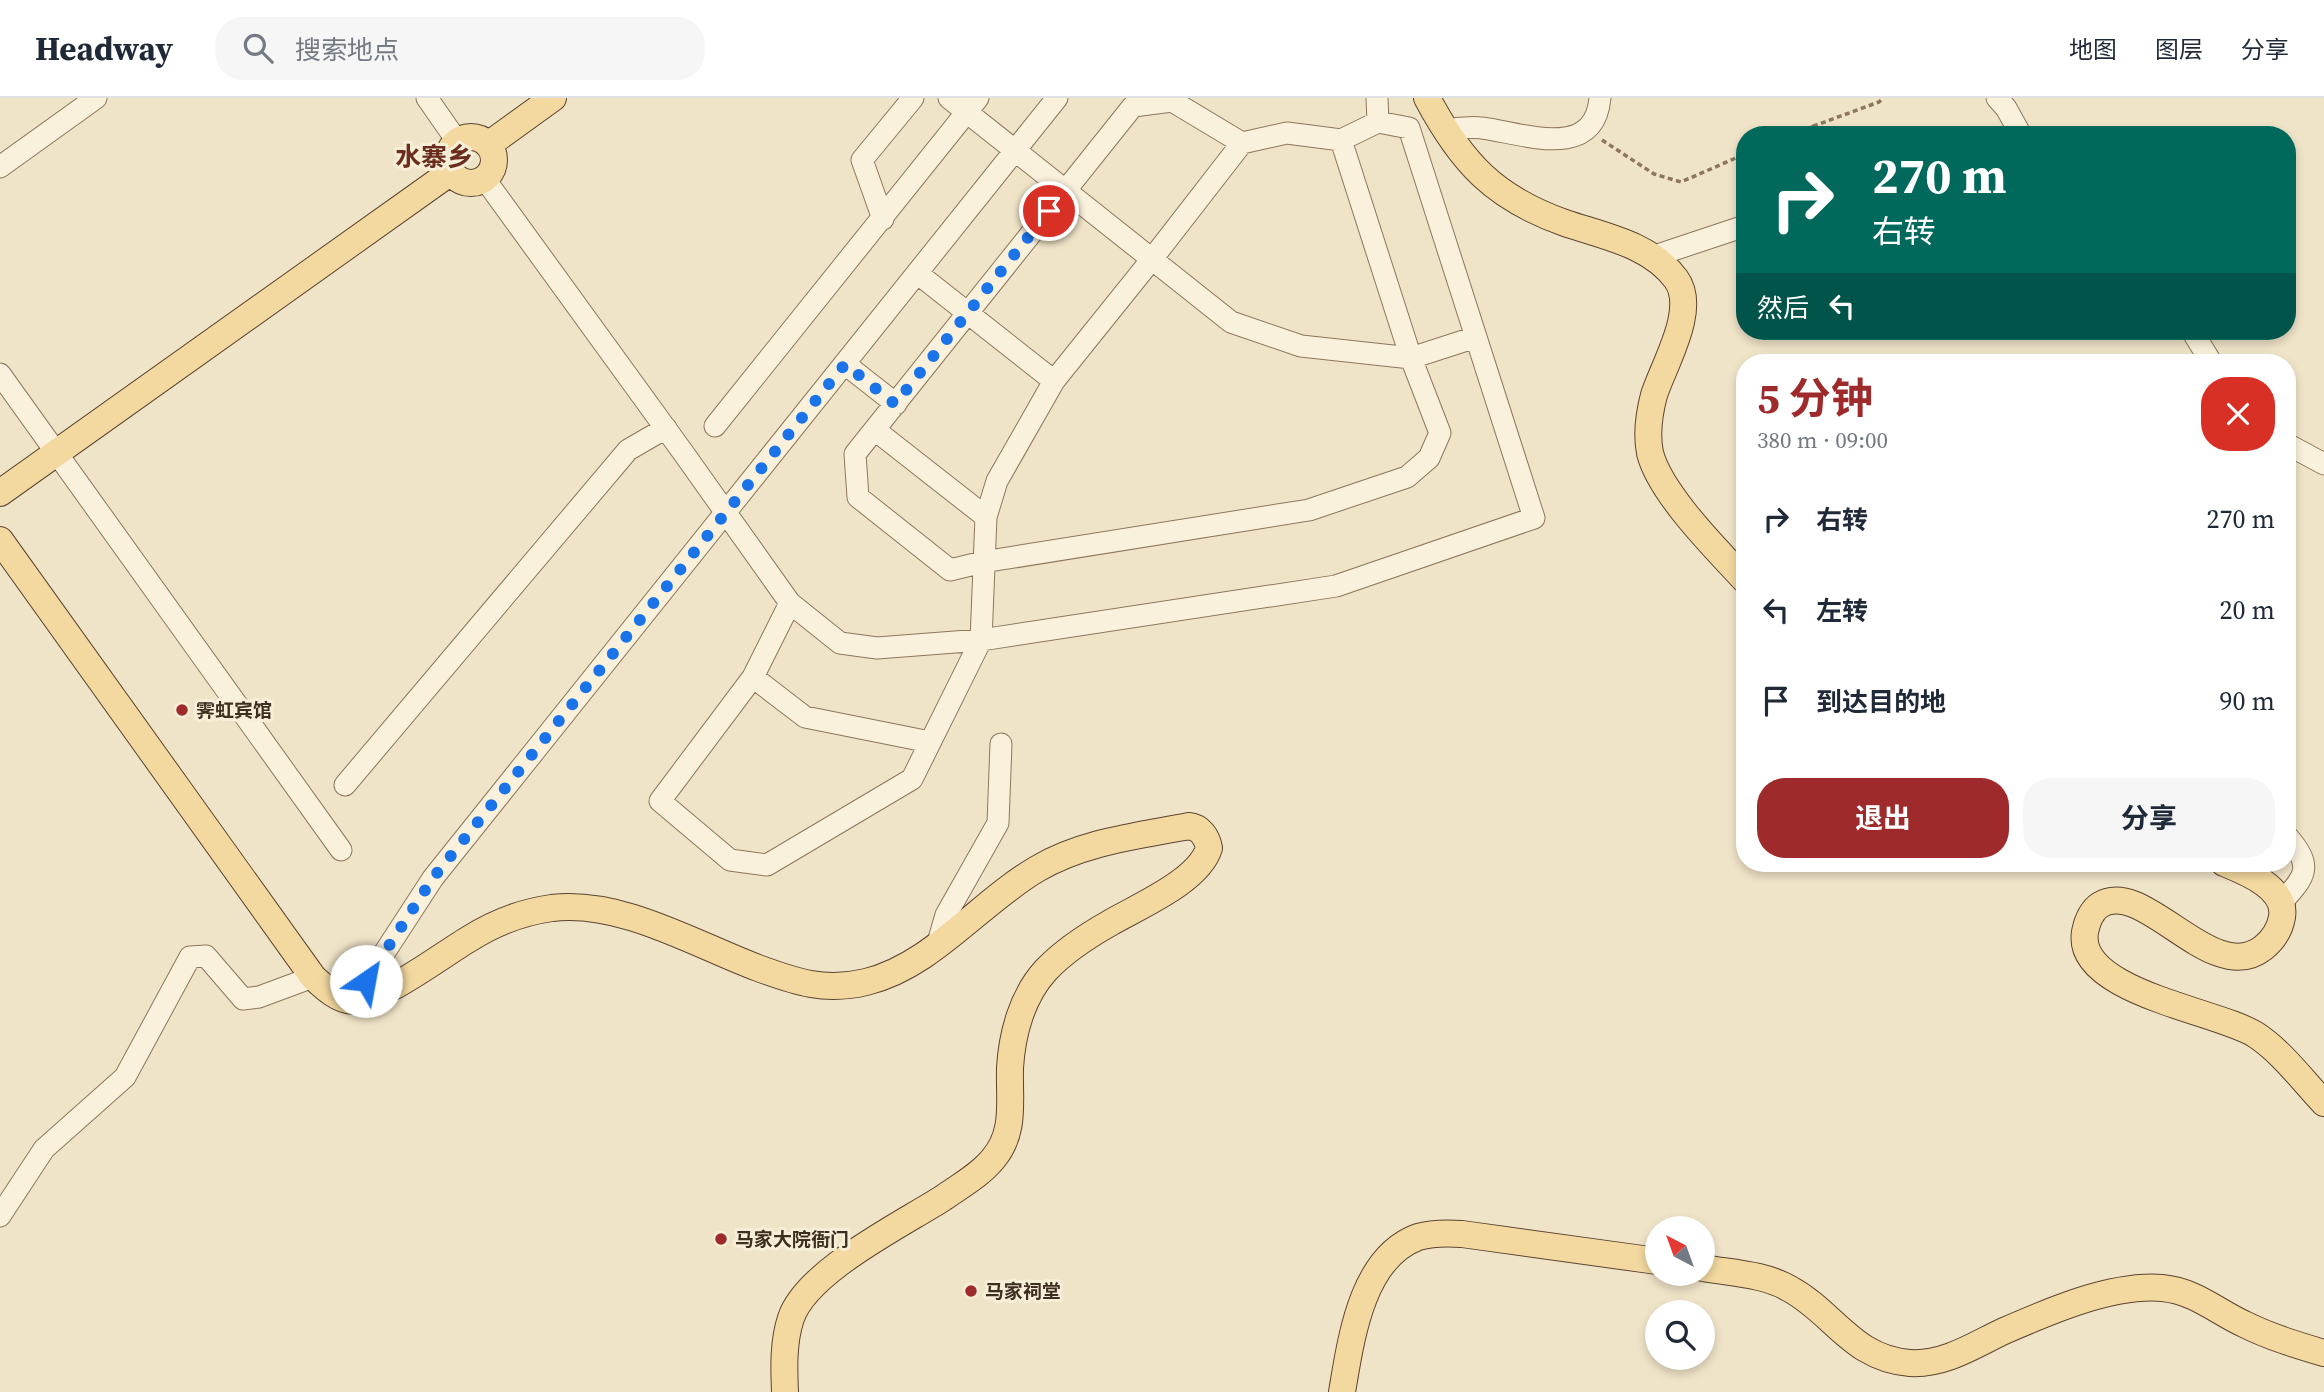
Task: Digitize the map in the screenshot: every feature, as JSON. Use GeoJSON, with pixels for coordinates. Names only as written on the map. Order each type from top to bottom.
{"type":"FeatureCollection","features":[{"type":"Feature","properties":{"kind":"main road"},"geometry":{"type":"LineString","coordinates":[[488,145],[553,98]]}},
{"type":"Feature","properties":{"kind":"main road"},"geometry":{"type":"LineString","coordinates":[[1427,98],[1444,130],[1478,173],[1545,215],[1614,237],[1652,257],[1677,281],[1684,306],[1677,335],[1651,407],[1648,433],[1651,455],[1666,485],[1736,570]]}},
{"type":"Feature","properties":{"kind":"main road"},"geometry":{"type":"LineString","coordinates":[[473,137],[488,145],[494,158],[493,166],[484,178],[468,183],[461,181],[451,172],[448,154],[457,141],[473,137]]}},
{"type":"Feature","properties":{"kind":"main road"},"geometry":{"type":"LineString","coordinates":[[0,493],[451,172]]}},
{"type":"Feature","properties":{"kind":"main road"},"geometry":{"type":"LineString","coordinates":[[0,540],[313,977],[330,993],[353,1001],[394,986],[497,923],[551,908],[585,907],[626,915],[776,975],[826,988],[853,985],[885,976],[916,961],[1010,886],[1039,867],[1068,854],[1104,843],[1189,826],[1197,829],[1208,841],[1209,848],[1207,856],[1191,873],[1079,943],[1054,962],[1036,983],[1015,1030],[1010,1066],[1011,1117],[1008,1136],[993,1160],[981,1171],[841,1263],[803,1296],[791,1317],[787,1334],[785,1392]]}},
{"type":"Feature","properties":{"kind":"main road"},"geometry":{"type":"LineString","coordinates":[[2242,872],[2265,884],[2281,903],[2282,919],[2274,937],[2266,946],[2248,956],[2225,955],[2204,946],[2147,911],[2119,901],[2105,902],[2091,914],[2085,946],[2094,963],[2117,981],[2256,1035],[2277,1053],[2324,1103]]}},
{"type":"Feature","properties":{"kind":"main road"},"geometry":{"type":"LineString","coordinates":[[1342,1392],[1353,1338],[1363,1303],[1374,1278],[1388,1257],[1418,1237],[1430,1234],[1462,1234],[1645,1259]]}},
{"type":"Feature","properties":{"kind":"main road"},"geometry":{"type":"LineString","coordinates":[[1715,1270],[1769,1280],[1787,1287],[1802,1296],[1844,1335],[1862,1347],[1883,1357],[1908,1363],[1930,1362],[1950,1356],[2065,1307],[2142,1288],[2161,1288],[2190,1294],[2268,1335],[2324,1353]]}},
{"type":"Feature","properties":{"kind":"street"},"geometry":{"type":"LineString","coordinates":[[0,167],[96,98]]}},
{"type":"Feature","properties":{"kind":"street"},"geometry":{"type":"LineString","coordinates":[[427,98],[457,141]]}},
{"type":"Feature","properties":{"kind":"street"},"geometry":{"type":"LineString","coordinates":[[883,219],[862,160],[913,98]]}},
{"type":"Feature","properties":{"kind":"street"},"geometry":{"type":"LineString","coordinates":[[949,98],[972,105],[1016,150],[1231,322],[1301,346],[1411,358],[1476,337]]}},
{"type":"Feature","properties":{"kind":"street"},"geometry":{"type":"LineString","coordinates":[[353,1001],[433,878],[1057,98]]}},
{"type":"Feature","properties":{"kind":"street"},"geometry":{"type":"LineString","coordinates":[[1377,98],[1378,122]]}},
{"type":"Feature","properties":{"kind":"street"},"geometry":{"type":"LineString","coordinates":[[1444,130],[1480,127],[1523,136],[1557,139],[1572,137],[1591,125],[1599,110],[1600,98]]}},
{"type":"Feature","properties":{"kind":"street"},"geometry":{"type":"LineString","coordinates":[[1997,98],[2016,126]]}},
{"type":"Feature","properties":{"kind":"street"},"geometry":{"type":"LineString","coordinates":[[1242,143],[1172,101],[1133,106],[855,454],[858,497],[950,570],[983,562],[1309,510],[1407,477],[1429,458],[1440,433],[1411,358],[1341,140]]}},
{"type":"Feature","properties":{"kind":"street"},"geometry":{"type":"LineString","coordinates":[[715,426],[972,105]]}},
{"type":"Feature","properties":{"kind":"street"},"geometry":{"type":"LineString","coordinates":[[484,178],[790,603],[840,643],[877,648],[981,640],[1336,586],[1534,518],[1409,128],[1378,122],[1341,140],[1287,133],[1242,143],[1054,381],[997,481],[986,517],[981,640],[912,779],[767,865],[730,860],[660,801],[753,677],[790,603]]}},
{"type":"Feature","properties":{"kind":"street"},"geometry":{"type":"LineString","coordinates":[[1652,257],[1736,229]]}},
{"type":"Feature","properties":{"kind":"street"},"geometry":{"type":"LineString","coordinates":[[917,273],[1054,381]]}},
{"type":"Feature","properties":{"kind":"street"},"geometry":{"type":"LineString","coordinates":[[845,364],[895,404]]}},
{"type":"Feature","properties":{"kind":"street"},"geometry":{"type":"LineString","coordinates":[[0,374],[341,850]]}},
{"type":"Feature","properties":{"kind":"street"},"geometry":{"type":"LineString","coordinates":[[345,785],[628,450],[666,428]]}},
{"type":"Feature","properties":{"kind":"street"},"geometry":{"type":"LineString","coordinates":[[875,430],[986,517]]}},
{"type":"Feature","properties":{"kind":"street"},"geometry":{"type":"LineString","coordinates":[[2296,449],[2324,464]]}},
{"type":"Feature","properties":{"kind":"street"},"geometry":{"type":"LineString","coordinates":[[753,677],[805,717],[930,742]]}},
{"type":"Feature","properties":{"kind":"street"},"geometry":{"type":"LineString","coordinates":[[937,946],[946,915],[998,823],[1000,744]]}},
{"type":"Feature","properties":{"kind":"street"},"geometry":{"type":"LineString","coordinates":[[2281,903],[2299,882],[2304,868],[2301,852],[2296,846]]}},
{"type":"Feature","properties":{"kind":"street"},"geometry":{"type":"LineString","coordinates":[[0,1216],[44,1149],[125,1077],[190,957],[206,956],[243,999],[259,997],[313,977]]}},
{"type":"Feature","properties":{"kind":"path"},"geometry":{"type":"LineString","coordinates":[[1812,125],[1880,103],[1882,98]]}},
{"type":"Feature","properties":{"kind":"path"},"geometry":{"type":"LineString","coordinates":[[1585,129],[1654,174],[1681,182],[1736,158]]}},
{"type":"Feature","properties":{"kind":"place","name":"霁虹宾馆"},"geometry":{"type":"Point","coordinates":[182,710]}},
{"type":"Feature","properties":{"kind":"place","name":"马家大院衙门"},"geometry":{"type":"Point","coordinates":[721,1239]}},
{"type":"Feature","properties":{"kind":"place","name":"马家祠堂"},"geometry":{"type":"Point","coordinates":[971,1291]}},
{"type":"Feature","properties":{"kind":"district","name":"水寨乡"},"geometry":{"type":"Point","coordinates":[434,157]}},
{"type":"Feature","properties":{"kind":"route"},"geometry":{"type":"LineString","coordinates":[[366,981],[433,878],[845,364],[895,404],[1049,211]]}}]}
